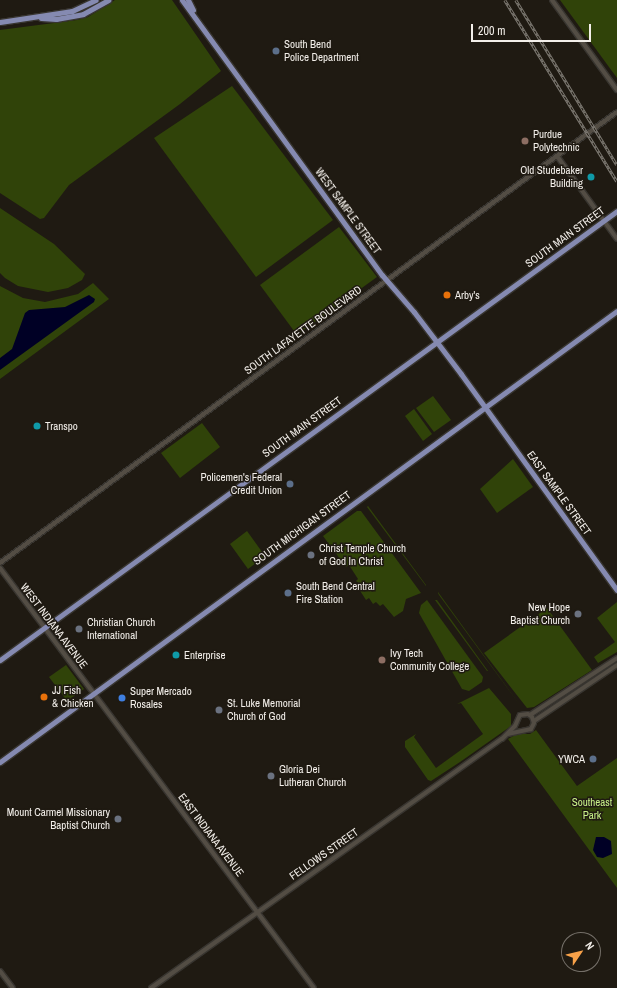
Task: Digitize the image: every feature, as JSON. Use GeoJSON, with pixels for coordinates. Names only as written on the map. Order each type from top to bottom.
{"type":"FeatureCollection","features":[{"type":"Feature","properties":{"kind":"main road"},"geometry":{"type":"LineString","coordinates":[[0,22],[36,17],[80,8],[96,0]]}},
{"type":"Feature","properties":{"kind":"main road"},"geometry":{"type":"LineString","coordinates":[[36,17],[56,19],[73,16],[89,12],[108,0]]}},
{"type":"Feature","properties":{"kind":"main road","name":"WEST SAMPLE STREET"},"geometry":{"type":"LineString","coordinates":[[182,0],[201,23],[386,280],[436,342],[484,407]]}},
{"type":"Feature","properties":{"kind":"main road","name":"WEST SAMPLE STREET"},"geometry":{"type":"LineString","coordinates":[[188,0],[201,23]]}},
{"type":"Feature","properties":{"kind":"main road","name":"SOUTH MAIN STREET"},"geometry":{"type":"LineString","coordinates":[[0,660],[617,211]]}},
{"type":"Feature","properties":{"kind":"main road","name":"SOUTH MICHIGAN STREET"},"geometry":{"type":"LineString","coordinates":[[0,762],[617,311]]}},
{"type":"Feature","properties":{"kind":"main road","name":"EAST SAMPLE STREET"},"geometry":{"type":"LineString","coordinates":[[484,407],[617,590]]}},
{"type":"Feature","properties":{"kind":"street"},"geometry":{"type":"LineString","coordinates":[[552,0],[617,90]]}},
{"type":"Feature","properties":{"kind":"street","name":"SOUTH LAFAYETTE BOULEVARD"},"geometry":{"type":"LineString","coordinates":[[0,563],[617,112]]}},
{"type":"Feature","properties":{"kind":"street"},"geometry":{"type":"LineString","coordinates":[[557,156],[617,239]]}},
{"type":"Feature","properties":{"kind":"street","name":"WEST INDIANA AVENUE"},"geometry":{"type":"LineString","coordinates":[[0,568],[93,694]]}},
{"type":"Feature","properties":{"kind":"street"},"geometry":{"type":"LineString","coordinates":[[617,658],[530,715],[520,715],[517,724],[522,730],[531,729],[534,721],[617,665]]}},
{"type":"Feature","properties":{"kind":"street","name":"EAST INDIANA AVENUE"},"geometry":{"type":"LineString","coordinates":[[93,694],[314,988]]}},
{"type":"Feature","properties":{"kind":"street"},"geometry":{"type":"LineString","coordinates":[[530,715],[534,721]]}},
{"type":"Feature","properties":{"kind":"street","name":"FELLOWS STREET"},"geometry":{"type":"LineString","coordinates":[[151,988],[508,734],[517,724]]}},
{"type":"Feature","properties":{"kind":"street","name":"FELLOWS STREET"},"geometry":{"type":"LineString","coordinates":[[508,734],[522,730]]}},
{"type":"Feature","properties":{"kind":"street"},"geometry":{"type":"LineString","coordinates":[[0,971],[13,988]]}},
{"type":"Feature","properties":{"kind":"green space"},"geometry":{"type":"Polygon","coordinates":[[[115,0],[172,0],[221,71],[180,104],[69,185],[44,218],[40,219],[0,193],[0,30],[77,20],[88,17],[115,0]]]}},
{"type":"Feature","properties":{"kind":"green space"},"geometry":{"type":"Polygon","coordinates":[[[560,0],[617,0],[617,78],[560,0]]]}},
{"type":"Feature","properties":{"kind":"green space"},"geometry":{"type":"Polygon","coordinates":[[[232,86],[333,220],[256,277],[154,138],[232,86]]]}},
{"type":"Feature","properties":{"kind":"green space"},"geometry":{"type":"Polygon","coordinates":[[[0,208],[54,244],[85,274],[82,280],[68,288],[48,292],[18,286],[5,278],[0,273],[0,208]]]}},
{"type":"Feature","properties":{"kind":"green space"},"geometry":{"type":"Polygon","coordinates":[[[339,227],[377,277],[297,335],[260,285],[339,227]]]}},
{"type":"Feature","properties":{"kind":"green space"},"geometry":{"type":"Polygon","coordinates":[[[93,283],[109,299],[0,379],[0,286],[23,298],[45,302],[78,294],[93,283]]]}},
{"type":"Feature","properties":{"kind":"green space"},"geometry":{"type":"Polygon","coordinates":[[[433,396],[451,420],[434,432],[416,408],[433,396]]]}},
{"type":"Feature","properties":{"kind":"green space"},"geometry":{"type":"Polygon","coordinates":[[[414,409],[432,434],[423,441],[405,416],[414,409]]]}},
{"type":"Feature","properties":{"kind":"green space"},"geometry":{"type":"Polygon","coordinates":[[[202,423],[220,447],[180,478],[161,453],[202,423]]]}},
{"type":"Feature","properties":{"kind":"green space"},"geometry":{"type":"Polygon","coordinates":[[[513,459],[533,487],[497,513],[480,489],[513,459]]]}},
{"type":"Feature","properties":{"kind":"green space"},"geometry":{"type":"Polygon","coordinates":[[[368,506],[426,585],[426,586],[367,507],[368,506]]]}},
{"type":"Feature","properties":{"kind":"green space"},"geometry":{"type":"Polygon","coordinates":[[[357,511],[361,511],[421,593],[406,599],[403,611],[394,617],[383,604],[380,606],[376,602],[373,604],[369,598],[366,600],[357,586],[360,584],[356,581],[358,579],[349,565],[346,567],[323,536],[357,511]]]}},
{"type":"Feature","properties":{"kind":"green space"},"geometry":{"type":"Polygon","coordinates":[[[247,531],[265,556],[248,569],[230,544],[247,531]]]}},
{"type":"Feature","properties":{"kind":"green space"},"geometry":{"type":"Polygon","coordinates":[[[438,592],[522,708],[439,595],[438,592]]]}},
{"type":"Feature","properties":{"kind":"green space"},"geometry":{"type":"Polygon","coordinates":[[[427,600],[483,677],[482,682],[469,691],[462,689],[419,613],[421,605],[427,600]]]}},
{"type":"Feature","properties":{"kind":"green space"},"geometry":{"type":"Polygon","coordinates":[[[435,600],[437,600],[488,671],[487,671],[435,600]]]}},
{"type":"Feature","properties":{"kind":"green space"},"geometry":{"type":"Polygon","coordinates":[[[617,602],[617,652],[598,663],[594,657],[615,642],[597,618],[617,602]]]}},
{"type":"Feature","properties":{"kind":"green space"},"geometry":{"type":"Polygon","coordinates":[[[547,608],[592,670],[534,707],[527,708],[484,653],[547,608]]]}},
{"type":"Feature","properties":{"kind":"green space"},"geometry":{"type":"Polygon","coordinates":[[[66,665],[84,689],[67,701],[49,677],[66,665]]]}},
{"type":"Feature","properties":{"kind":"green space"},"geometry":{"type":"Polygon","coordinates":[[[489,688],[511,714],[511,726],[431,781],[428,780],[405,747],[405,741],[416,734],[414,737],[436,768],[483,734],[461,703],[457,704],[489,688]]]}},
{"type":"Feature","properties":{"kind":"green space","name":"Southeast Park"},"geometry":{"type":"Polygon","coordinates":[[[536,730],[577,786],[617,758],[617,888],[508,739],[517,734],[530,734],[536,730]]]}},
{"type":"Feature","properties":{"kind":"water"},"geometry":{"type":"Polygon","coordinates":[[[89,295],[95,299],[94,302],[0,370],[0,358],[12,349],[25,313],[29,310],[65,307],[89,295]]]}},
{"type":"Feature","properties":{"kind":"water"},"geometry":{"type":"Polygon","coordinates":[[[596,837],[604,837],[611,841],[612,854],[603,858],[597,857],[593,850],[596,837]]]}},
{"type":"Feature","properties":{"kind":"railway"},"geometry":{"type":"LineString","coordinates":[[505,0],[617,181]]}},
{"type":"Feature","properties":{"kind":"railway"},"geometry":{"type":"LineString","coordinates":[[516,0],[617,165]]}},
{"type":"Feature","properties":{"kind":"place","name":"South Bend Police Department"},"geometry":{"type":"Point","coordinates":[276,51]}},
{"type":"Feature","properties":{"kind":"place","name":"Purdue Polytechnic"},"geometry":{"type":"Point","coordinates":[525,141]}},
{"type":"Feature","properties":{"kind":"place","name":"Old Studebaker Building"},"geometry":{"type":"Point","coordinates":[591,177]}},
{"type":"Feature","properties":{"kind":"place","name":"Arby's"},"geometry":{"type":"Point","coordinates":[447,295]}},
{"type":"Feature","properties":{"kind":"place","name":"Transpo"},"geometry":{"type":"Point","coordinates":[37,426]}},
{"type":"Feature","properties":{"kind":"place","name":"Policemen's Federal Credit Union"},"geometry":{"type":"Point","coordinates":[290,484]}},
{"type":"Feature","properties":{"kind":"place","name":"Christ Temple Church of God In Christ"},"geometry":{"type":"Point","coordinates":[311,555]}},
{"type":"Feature","properties":{"kind":"place","name":"South Bend Central Fire Station"},"geometry":{"type":"Point","coordinates":[288,593]}},
{"type":"Feature","properties":{"kind":"place","name":"New Hope Baptist Church"},"geometry":{"type":"Point","coordinates":[578,614]}},
{"type":"Feature","properties":{"kind":"place","name":"Christian Church International"},"geometry":{"type":"Point","coordinates":[79,629]}},
{"type":"Feature","properties":{"kind":"place","name":"Enterprise"},"geometry":{"type":"Point","coordinates":[176,655]}},
{"type":"Feature","properties":{"kind":"place","name":"Ivy Tech Community College"},"geometry":{"type":"Point","coordinates":[382,660]}},
{"type":"Feature","properties":{"kind":"place","name":"JJ Fish & Chicken"},"geometry":{"type":"Point","coordinates":[44,697]}},
{"type":"Feature","properties":{"kind":"place","name":"Super Mercado Rosales"},"geometry":{"type":"Point","coordinates":[122,698]}},
{"type":"Feature","properties":{"kind":"place","name":"St. Luke Memorial Church of God"},"geometry":{"type":"Point","coordinates":[219,710]}},
{"type":"Feature","properties":{"kind":"place","name":"YWCA"},"geometry":{"type":"Point","coordinates":[593,759]}},
{"type":"Feature","properties":{"kind":"place","name":"Gloria Dei Lutheran Church"},"geometry":{"type":"Point","coordinates":[271,776]}},
{"type":"Feature","properties":{"kind":"place","name":"Mount Carmel Missionary Baptist Church"},"geometry":{"type":"Point","coordinates":[118,819]}}]}
